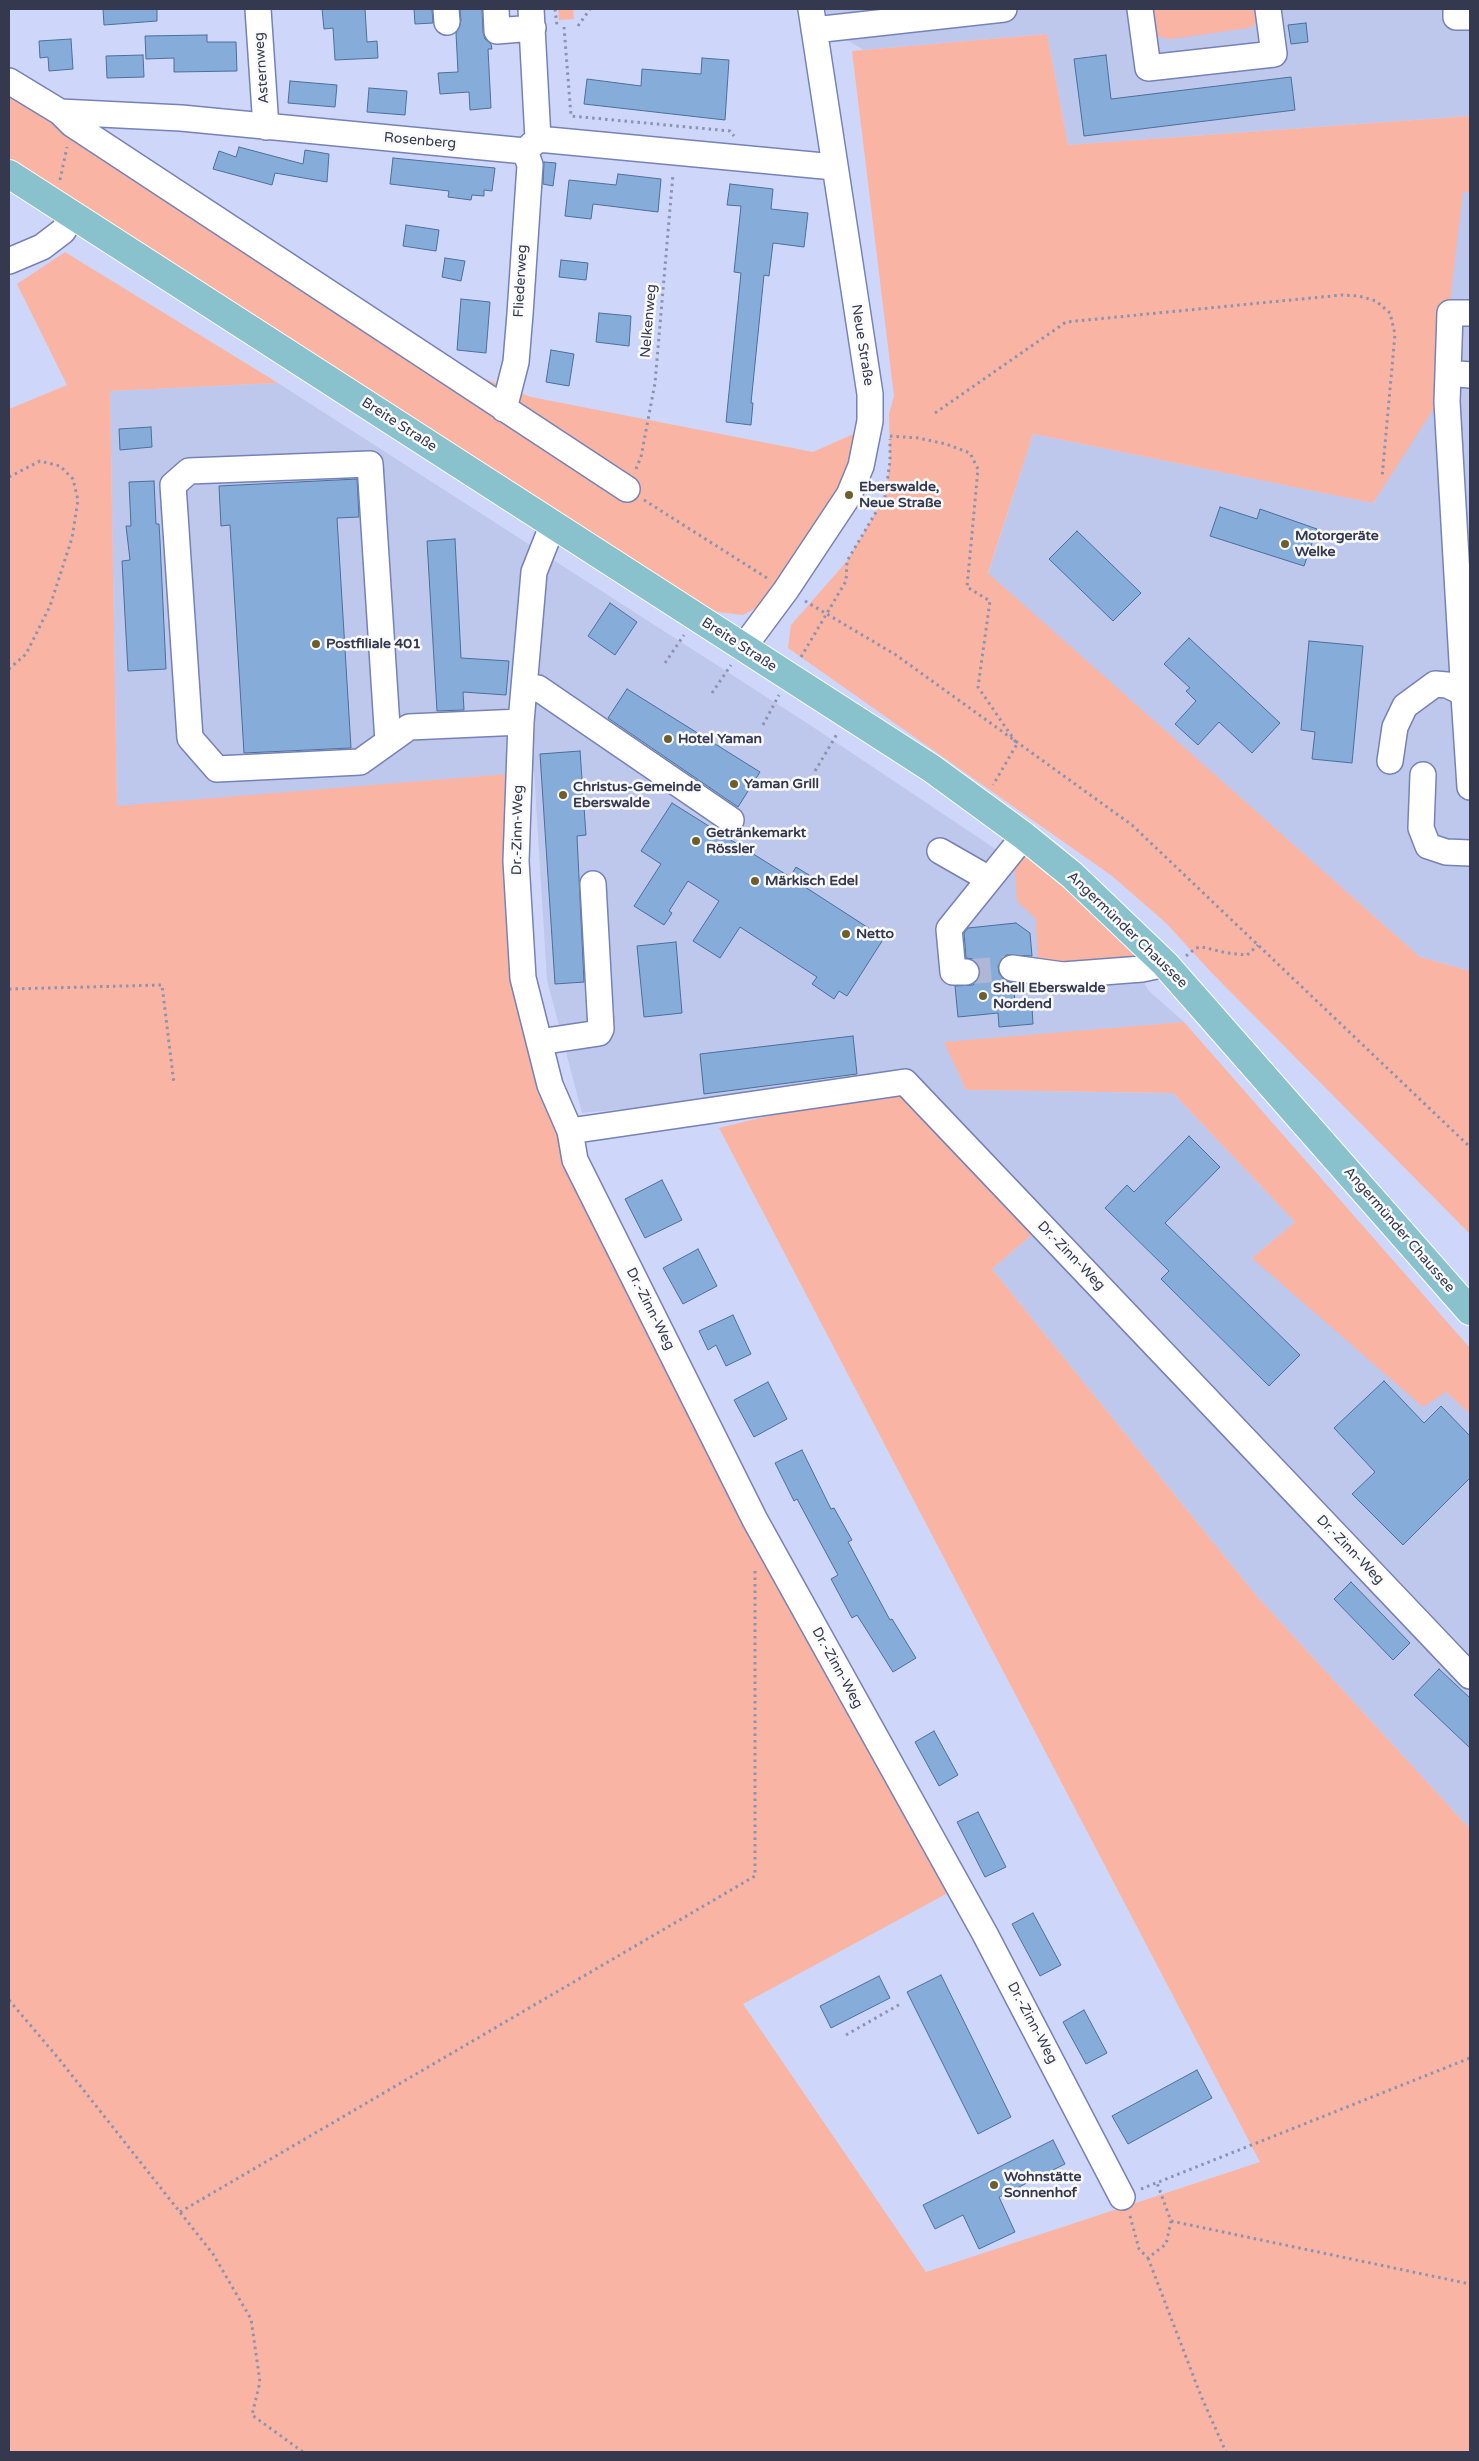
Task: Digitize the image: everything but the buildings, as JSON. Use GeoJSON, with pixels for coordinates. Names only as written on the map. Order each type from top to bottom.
{"type":"FeatureCollection","features":[{"type":"Feature","properties":{"kind":"main road","name":"Breite Straße"},"geometry":{"type":"LineString","coordinates":[[9,174],[553,524],[737,656],[788,678]]}},
{"type":"Feature","properties":{"kind":"main road","name":"Angermünder Chaussee"},"geometry":{"type":"LineString","coordinates":[[788,678],[930,768],[1024,836],[1072,875],[1165,964],[1470,1311]]}},
{"type":"Feature","properties":{"kind":"street","name":"Asternweg"},"geometry":{"type":"LineString","coordinates":[[258,9],[266,127]]}},
{"type":"Feature","properties":{"kind":"street"},"geometry":{"type":"LineString","coordinates":[[496,9],[497,31],[540,21]]}},
{"type":"Feature","properties":{"kind":"street"},"geometry":{"type":"LineString","coordinates":[[812,20],[1004,9]]}},
{"type":"Feature","properties":{"kind":"street"},"geometry":{"type":"LineString","coordinates":[[1140,9],[1148,68],[1274,54],[1268,9]]}},
{"type":"Feature","properties":{"kind":"street"},"geometry":{"type":"LineString","coordinates":[[1456,9],[1456,17],[1470,17]]}},
{"type":"Feature","properties":{"kind":"street","name":"Neue Straße"},"geometry":{"type":"LineString","coordinates":[[737,656],[786,590],[849,495],[861,466],[870,421],[870,394],[812,20]]}},
{"type":"Feature","properties":{"kind":"street","name":"Fliederweg"},"geometry":{"type":"LineString","coordinates":[[504,409],[516,362],[518,343],[540,21]]}},
{"type":"Feature","properties":{"kind":"street","name":"Rosenberg"},"geometry":{"type":"LineString","coordinates":[[9,81],[66,118],[181,118],[266,127],[532,145],[675,151],[834,166]]}},
{"type":"Feature","properties":{"kind":"street"},"geometry":{"type":"LineString","coordinates":[[66,118],[627,489]]}},
{"type":"Feature","properties":{"kind":"street"},"geometry":{"type":"LineString","coordinates":[[9,261],[42,247],[63,231],[64,209]]}},
{"type":"Feature","properties":{"kind":"street"},"geometry":{"type":"LineString","coordinates":[[1470,313],[1450,313],[1459,374],[1447,402],[1460,464],[1470,787]]}},
{"type":"Feature","properties":{"kind":"street"},"geometry":{"type":"LineString","coordinates":[[388,742],[370,464],[189,471],[173,485],[190,738],[217,769],[360,762],[388,742],[409,727],[521,722]]}},
{"type":"Feature","properties":{"kind":"street","name":"Dr.-Zinn-Weg"},"geometry":{"type":"LineString","coordinates":[[553,524],[534,572],[521,722],[516,861],[523,978],[550,1085],[570,1131],[575,1160],[755,1520],[985,1934],[1122,2197]]}},
{"type":"Feature","properties":{"kind":"street"},"geometry":{"type":"LineString","coordinates":[[1390,762],[1395,727],[1405,706],[1435,684],[1452,687],[1467,696]]}},
{"type":"Feature","properties":{"kind":"street"},"geometry":{"type":"LineString","coordinates":[[524,688],[538,688],[731,820]]}},
{"type":"Feature","properties":{"kind":"street"},"geometry":{"type":"LineString","coordinates":[[1424,775],[1421,828],[1428,846],[1446,852],[1470,853]]}},
{"type":"Feature","properties":{"kind":"street"},"geometry":{"type":"LineString","coordinates":[[966,972],[953,972],[949,929],[1024,836]]}},
{"type":"Feature","properties":{"kind":"street"},"geometry":{"type":"LineString","coordinates":[[940,851],[989,879]]}},
{"type":"Feature","properties":{"kind":"street"},"geometry":{"type":"LineString","coordinates":[[539,1042],[599,1033],[601,1029],[593,884]]}},
{"type":"Feature","properties":{"kind":"street"},"geometry":{"type":"LineString","coordinates":[[1012,968],[1063,975],[1142,969],[1165,964]]}},
{"type":"Feature","properties":{"kind":"street","name":"Dr.-Zinn-Weg"},"geometry":{"type":"LineString","coordinates":[[570,1131],[905,1082],[1470,1676]]}},
{"type":"Feature","properties":{"kind":"path"},"geometry":{"type":"LineString","coordinates":[[540,21],[555,9]]}},
{"type":"Feature","properties":{"kind":"path"},"geometry":{"type":"LineString","coordinates":[[578,26],[590,9]]}},
{"type":"Feature","properties":{"kind":"path"},"geometry":{"type":"LineString","coordinates":[[564,27],[572,116],[730,131],[752,158]]}},
{"type":"Feature","properties":{"kind":"path"},"geometry":{"type":"LineString","coordinates":[[64,209],[66,118]]}},
{"type":"Feature","properties":{"kind":"path","name":"Nelkenweg"},"geometry":{"type":"LineString","coordinates":[[627,489],[641,456],[655,383],[675,151]]}},
{"type":"Feature","properties":{"kind":"path"},"geometry":{"type":"LineString","coordinates":[[935,413],[1066,322],[1342,295],[1359,296],[1376,301],[1390,313],[1394,334],[1382,478]]}},
{"type":"Feature","properties":{"kind":"path"},"geometry":{"type":"LineString","coordinates":[[890,436],[918,438],[946,444],[970,454],[978,469],[967,587],[990,601],[978,688],[1017,744]]}},
{"type":"Feature","properties":{"kind":"path"},"geometry":{"type":"LineString","coordinates":[[9,476],[40,461],[60,466],[73,478],[78,500],[72,538],[50,606],[26,654],[9,669]]}},
{"type":"Feature","properties":{"kind":"path"},"geometry":{"type":"LineString","coordinates":[[627,489],[786,590],[896,655],[1132,825],[1470,1146]]}},
{"type":"Feature","properties":{"kind":"path"},"geometry":{"type":"LineString","coordinates":[[665,663],[684,634]]}},
{"type":"Feature","properties":{"kind":"path"},"geometry":{"type":"LineString","coordinates":[[712,693],[737,656]]}},
{"type":"Feature","properties":{"kind":"path"},"geometry":{"type":"LineString","coordinates":[[982,805],[1017,744]]}},
{"type":"Feature","properties":{"kind":"path"},"geometry":{"type":"LineString","coordinates":[[1165,964],[1180,960],[1196,948],[1247,955],[1258,945]]}},
{"type":"Feature","properties":{"kind":"path"},"geometry":{"type":"LineString","coordinates":[[9,989],[162,985],[174,1084]]}},
{"type":"Feature","properties":{"kind":"path"},"geometry":{"type":"LineString","coordinates":[[180,2212],[755,1876],[755,1560]]}},
{"type":"Feature","properties":{"kind":"path"},"geometry":{"type":"LineString","coordinates":[[9,2000],[59,2059],[213,2254],[251,2319],[260,2382],[252,2415],[303,2452]]}},
{"type":"Feature","properties":{"kind":"path"},"geometry":{"type":"LineString","coordinates":[[846,2035],[902,2003]]}},
{"type":"Feature","properties":{"kind":"path"},"geometry":{"type":"LineString","coordinates":[[1226,2452],[1201,2396],[1148,2258],[1139,2249],[1133,2223],[1122,2197],[1470,2058]]}},
{"type":"Feature","properties":{"kind":"path"},"geometry":{"type":"LineString","coordinates":[[1148,2258],[1166,2244],[1171,2220],[1157,2183]]}},
{"type":"Feature","properties":{"kind":"path"},"geometry":{"type":"LineString","coordinates":[[1171,2220],[1470,2284]]}},
{"type":"Feature","properties":{"kind":"shaded area"},"geometry":{"type":"Polygon","coordinates":[[[558,9],[573,9],[574,19],[559,20],[558,9]]]}},
{"type":"Feature","properties":{"kind":"shaded area"},"geometry":{"type":"Polygon","coordinates":[[[826,9],[1470,9],[1470,116],[1068,145],[1047,34],[864,50],[828,29],[826,9]]]}},
{"type":"Feature","properties":{"kind":"shaded area"},"geometry":{"type":"Polygon","coordinates":[[[1154,9],[1260,9],[1257,23],[1249,28],[1172,39],[1159,37],[1156,33],[1154,9]]]}},
{"type":"Feature","properties":{"kind":"shaded area"},"geometry":{"type":"Polygon","coordinates":[[[1047,34],[1068,145],[1470,116],[1470,192],[1463,192],[1438,402],[1373,503],[1033,434],[988,573],[1420,957],[1470,971],[1470,1234],[1209,970],[1166,923],[1112,876],[788,648],[791,625],[847,561],[885,497],[890,461],[889,414],[894,396],[852,51],[1047,34]]]}},
{"type":"Feature","properties":{"kind":"shaded area"},"geometry":{"type":"Polygon","coordinates":[[[9,77],[465,371],[531,397],[813,452],[858,432],[852,463],[816,534],[765,603],[743,615],[718,612],[690,600],[9,164],[9,77]]]}},
{"type":"Feature","properties":{"kind":"shaded area"},"geometry":{"type":"Polygon","coordinates":[[[1470,157],[1470,971],[1420,957],[988,574],[1033,434],[1374,503],[1463,192],[1470,157]]]}},
{"type":"Feature","properties":{"kind":"shaded area"},"geometry":{"type":"Polygon","coordinates":[[[65,252],[278,383],[110,391],[117,806],[519,773],[523,978],[575,1160],[959,1887],[743,2004],[926,2272],[1260,2162],[719,1128],[905,1082],[1042,1226],[992,1269],[1255,1594],[1470,1829],[1470,2452],[9,2452],[9,409],[67,385],[17,284],[65,252]]]}},
{"type":"Feature","properties":{"kind":"shaded area"},"geometry":{"type":"Polygon","coordinates":[[[278,383],[810,725],[1030,872],[1125,952],[1149,991],[1184,1022],[945,1043],[966,1090],[1173,1093],[1295,1222],[1252,1258],[1446,1392],[1470,1414],[1470,1829],[1255,1594],[992,1269],[1042,1226],[905,1082],[582,1113],[547,980],[534,772],[117,807],[110,391],[278,383]]]}},
{"type":"Feature","properties":{"kind":"shaded area"},"geometry":{"type":"Polygon","coordinates":[[[1027,853],[1139,954],[1137,964],[1038,966],[1036,919],[1017,901],[1014,856],[1027,853]]]}},
{"type":"Feature","properties":{"kind":"shaded area"},"geometry":{"type":"Polygon","coordinates":[[[1184,1022],[1470,1348],[1470,1414],[1446,1392],[1423,1407],[1252,1258],[1295,1222],[1173,1093],[966,1090],[944,1042],[1184,1022]]]}},
{"type":"Feature","properties":{"kind":"tunnel"},"geometry":{"type":"LineString","coordinates":[[966,972],[1012,968]]}},
{"type":"Feature","properties":{"kind":"place","name":"Eberswalde, Neue Straße"},"geometry":{"type":"Point","coordinates":[849,495]}},
{"type":"Feature","properties":{"kind":"place","name":"Motorgeräte Welke"},"geometry":{"type":"Point","coordinates":[1285,544]}},
{"type":"Feature","properties":{"kind":"place","name":"Postfiliale 401"},"geometry":{"type":"Point","coordinates":[316,644]}},
{"type":"Feature","properties":{"kind":"place","name":"Hotel Yaman"},"geometry":{"type":"Point","coordinates":[668,739]}},
{"type":"Feature","properties":{"kind":"place","name":"Yaman Grill"},"geometry":{"type":"Point","coordinates":[734,784]}},
{"type":"Feature","properties":{"kind":"place","name":"Christus-Gemeinde Eberswalde"},"geometry":{"type":"Point","coordinates":[563,795]}},
{"type":"Feature","properties":{"kind":"place","name":"Getränkemarkt Rössler"},"geometry":{"type":"Point","coordinates":[696,841]}},
{"type":"Feature","properties":{"kind":"place","name":"Märkisch Edel"},"geometry":{"type":"Point","coordinates":[755,881]}},
{"type":"Feature","properties":{"kind":"place","name":"Netto"},"geometry":{"type":"Point","coordinates":[846,934]}},
{"type":"Feature","properties":{"kind":"place","name":"Shell Eberswalde Nordend"},"geometry":{"type":"Point","coordinates":[983,996]}},
{"type":"Feature","properties":{"kind":"place","name":"Wohnstätte Sonnenhof"},"geometry":{"type":"Point","coordinates":[994,2185]}}]}
